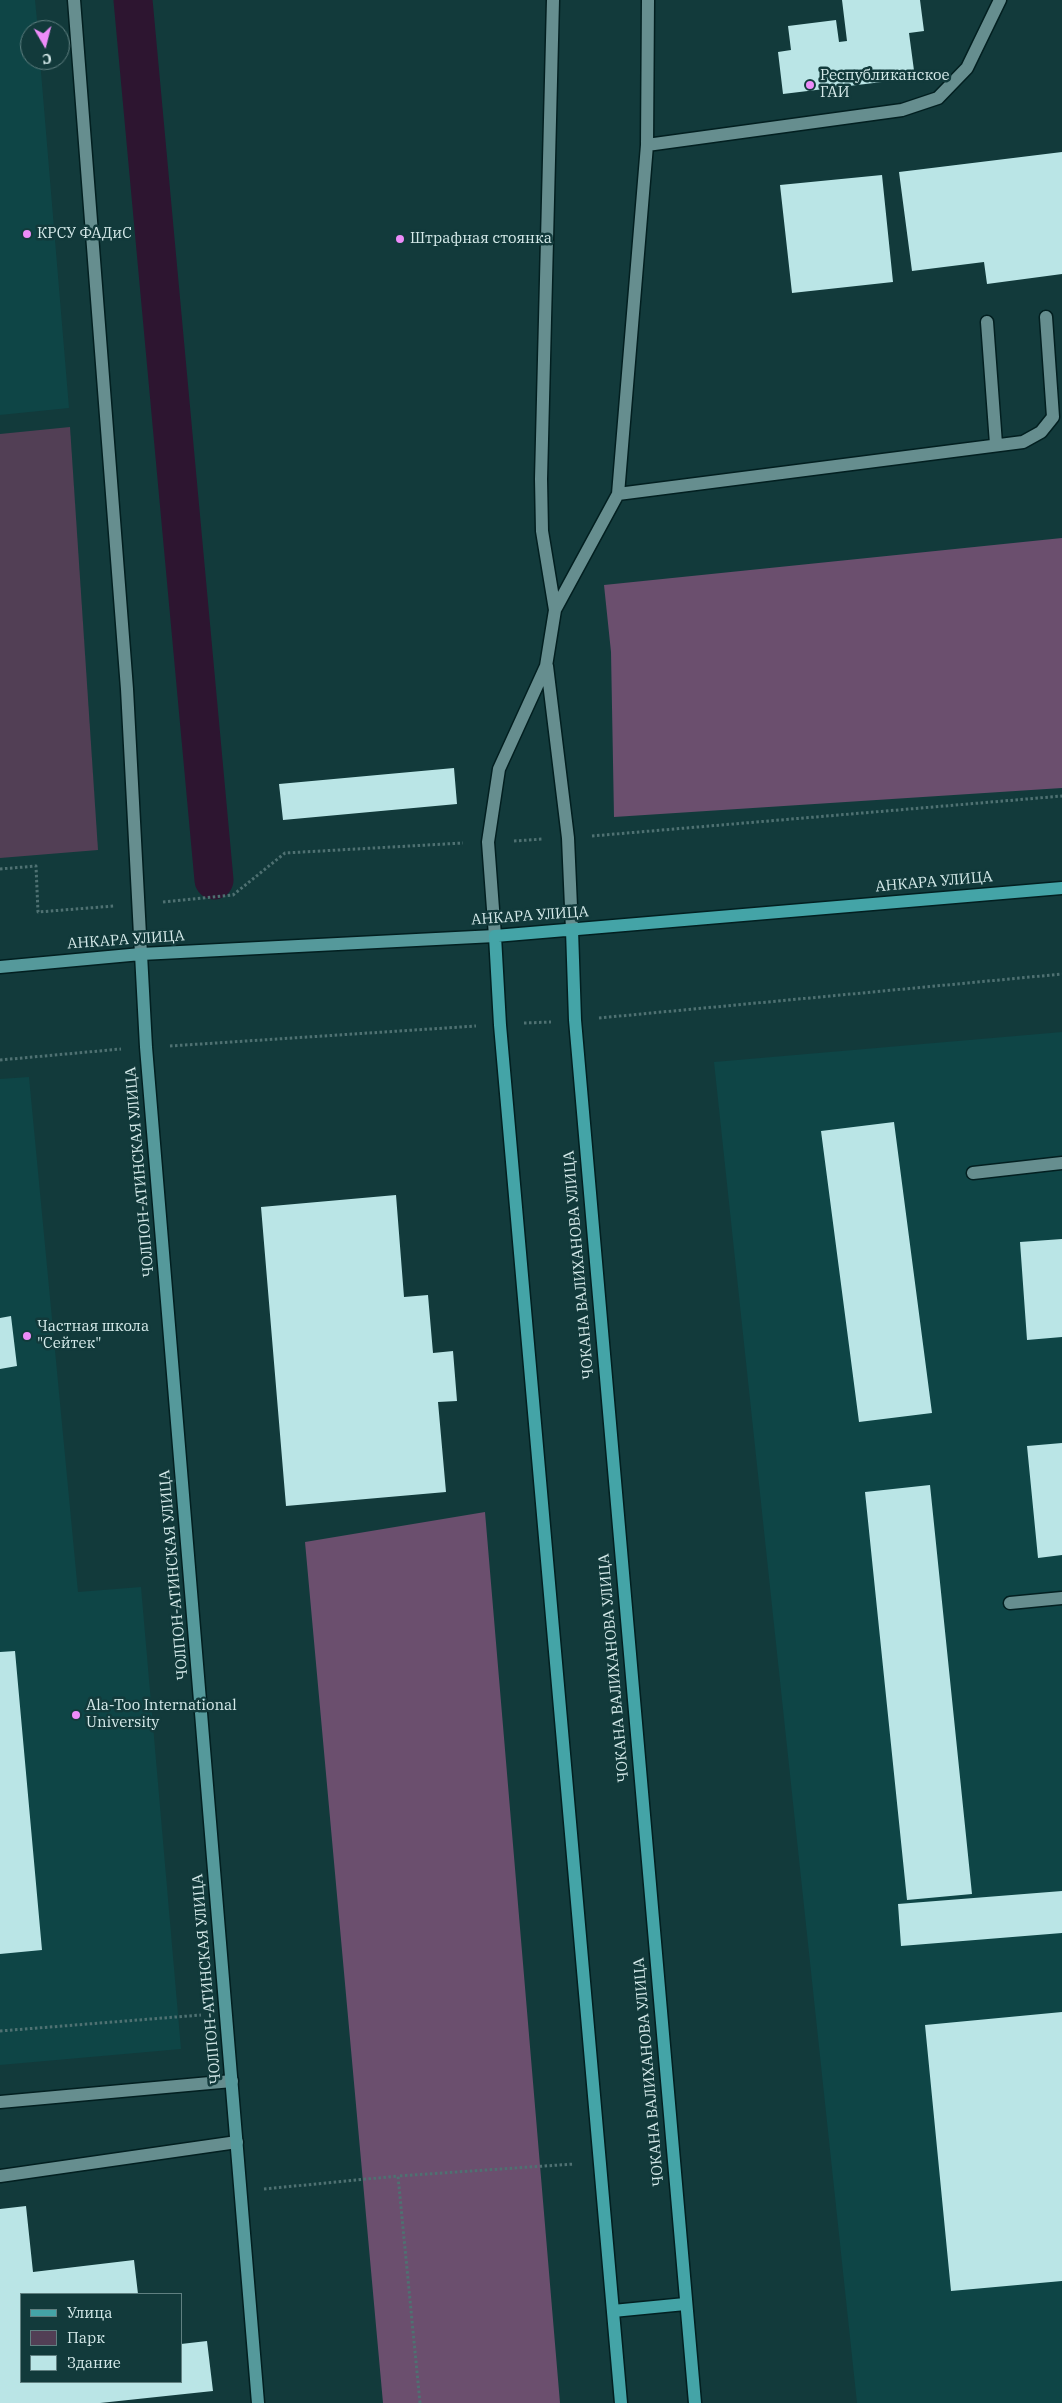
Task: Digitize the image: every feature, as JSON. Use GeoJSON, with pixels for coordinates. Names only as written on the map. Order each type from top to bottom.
{"type":"FeatureCollection","features":[{"type":"Feature","properties":{"kind":"main road","name":"АНКАРА УЛИЦА"},"geometry":{"type":"LineString","coordinates":[[495,936],[1062,888]]}},
{"type":"Feature","properties":{"kind":"main road","name":"ЧОКАНА ВАЛИХАНОВА УЛИЦА"},"geometry":{"type":"LineString","coordinates":[[572,930],[575,1020],[695,2403]]}},
{"type":"Feature","properties":{"kind":"main road"},"geometry":{"type":"LineString","coordinates":[[495,936],[500,1024],[621,2403]]}},
{"type":"Feature","properties":{"kind":"main road"},"geometry":{"type":"LineString","coordinates":[[613,2311],[685,2304]]}},
{"type":"Feature","properties":{"kind":"street"},"geometry":{"type":"LineString","coordinates":[[74,0],[127,689],[141,954]]}},
{"type":"Feature","properties":{"kind":"street"},"geometry":{"type":"LineString","coordinates":[[495,936],[488,842],[499,769],[546,666],[555,610],[542,531],[541,479],[553,0]]}},
{"type":"Feature","properties":{"kind":"street"},"geometry":{"type":"LineString","coordinates":[[555,610],[618,494],[647,145],[648,0]]}},
{"type":"Feature","properties":{"kind":"street"},"geometry":{"type":"LineString","coordinates":[[647,145],[902,110],[938,98],[967,68],[1000,0]]}},
{"type":"Feature","properties":{"kind":"street"},"geometry":{"type":"LineString","coordinates":[[618,494],[1023,442],[1041,432],[1053,417],[1046,317]]}},
{"type":"Feature","properties":{"kind":"street"},"geometry":{"type":"LineString","coordinates":[[987,322],[996,444]]}},
{"type":"Feature","properties":{"kind":"street"},"geometry":{"type":"LineString","coordinates":[[546,666],[568,838],[572,930]]}},
{"type":"Feature","properties":{"kind":"street","name":"АНКАРА УЛИЦА"},"geometry":{"type":"LineString","coordinates":[[0,967],[141,954],[495,936]]}},
{"type":"Feature","properties":{"kind":"street","name":"ЧОЛПОН-АТИНСКАЯ УЛИЦА"},"geometry":{"type":"LineString","coordinates":[[141,954],[146,1047],[258,2403]]}},
{"type":"Feature","properties":{"kind":"street"},"geometry":{"type":"LineString","coordinates":[[973,1173],[1062,1163]]}},
{"type":"Feature","properties":{"kind":"street"},"geometry":{"type":"LineString","coordinates":[[1010,1603],[1062,1598]]}},
{"type":"Feature","properties":{"kind":"street"},"geometry":{"type":"LineString","coordinates":[[0,2102],[232,2080]]}},
{"type":"Feature","properties":{"kind":"street"},"geometry":{"type":"LineString","coordinates":[[0,2176],[237,2142]]}},
{"type":"Feature","properties":{"kind":"path"},"geometry":{"type":"LineString","coordinates":[[0,1060],[146,1047],[575,1020],[1062,974]]}},
{"type":"Feature","properties":{"kind":"path"},"geometry":{"type":"LineString","coordinates":[[0,2031],[168,2016],[226,2014]]}},
{"type":"Feature","properties":{"kind":"path"},"geometry":{"type":"LineString","coordinates":[[241,2191],[398,2176],[600,2162]]}},
{"type":"Feature","properties":{"kind":"path"},"geometry":{"type":"LineString","coordinates":[[398,2176],[420,2403]]}},
{"type":"Feature","properties":{"kind":"shaded area","name":"КРСУ ФАДиС"},"geometry":{"type":"Polygon","coordinates":[[[0,0],[35,0],[37,20],[20,20],[20,70],[41,70],[69,408],[0,415],[0,0]]]}},
{"type":"Feature","properties":{"kind":"shaded area"},"geometry":{"type":"Polygon","coordinates":[[[1062,538],[1062,788],[614,817],[611,652],[604,585],[1062,538]]]}},
{"type":"Feature","properties":{"kind":"shaded area"},"geometry":{"type":"Polygon","coordinates":[[[1062,1032],[1062,2403],[857,2403],[714,1062],[1062,1032]]]}},
{"type":"Feature","properties":{"kind":"shaded area","name":"Ala-Too International University"},"geometry":{"type":"Polygon","coordinates":[[[29,1077],[78,1592],[141,1587],[181,2049],[0,2065],[0,1079],[29,1077]]]}},
{"type":"Feature","properties":{"kind":"shaded area"},"geometry":{"type":"Polygon","coordinates":[[[485,1512],[560,2403],[383,2403],[305,1542],[485,1512]]]}},
{"type":"Feature","properties":{"kind":"green space"},"geometry":{"type":"Polygon","coordinates":[[[70,427],[98,850],[0,858],[0,434],[70,427]]]}},
{"type":"Feature","properties":{"kind":"building"},"geometry":{"type":"Polygon","coordinates":[[[842,0],[920,0],[924,31],[909,33],[915,78],[783,94],[778,52],[791,50],[788,26],[836,20],[839,42],[847,41],[842,0]]]}},
{"type":"Feature","properties":{"kind":"building"},"geometry":{"type":"Polygon","coordinates":[[[1062,152],[1062,274],[987,284],[984,262],[912,271],[899,172],[1062,152]]]}},
{"type":"Feature","properties":{"kind":"building"},"geometry":{"type":"Polygon","coordinates":[[[882,175],[893,282],[792,293],[780,185],[882,175]]]}},
{"type":"Feature","properties":{"kind":"building"},"geometry":{"type":"Polygon","coordinates":[[[454,768],[457,804],[283,820],[279,784],[454,768]]]}},
{"type":"Feature","properties":{"kind":"building"},"geometry":{"type":"Polygon","coordinates":[[[894,1122],[932,1413],[859,1422],[821,1131],[894,1122]]]}},
{"type":"Feature","properties":{"kind":"building"},"geometry":{"type":"Polygon","coordinates":[[[396,1195],[404,1297],[428,1295],[433,1353],[453,1351],[457,1401],[438,1402],[446,1492],[286,1506],[261,1207],[396,1195]]]}},
{"type":"Feature","properties":{"kind":"building"},"geometry":{"type":"Polygon","coordinates":[[[1062,1239],[1062,1337],[1027,1340],[1020,1242],[1062,1239]]]}},
{"type":"Feature","properties":{"kind":"building"},"geometry":{"type":"Polygon","coordinates":[[[11,1316],[17,1366],[0,1369],[0,1318],[11,1316]]]}},
{"type":"Feature","properties":{"kind":"building"},"geometry":{"type":"Polygon","coordinates":[[[1062,1443],[1062,1555],[1038,1558],[1027,1446],[1062,1443]]]}},
{"type":"Feature","properties":{"kind":"building"},"geometry":{"type":"Polygon","coordinates":[[[930,1485],[972,1894],[907,1900],[865,1492],[930,1485]]]}},
{"type":"Feature","properties":{"kind":"building"},"geometry":{"type":"Polygon","coordinates":[[[15,1651],[42,1950],[0,1954],[0,1652],[15,1651]]]}},
{"type":"Feature","properties":{"kind":"building"},"geometry":{"type":"Polygon","coordinates":[[[1062,1891],[1062,1933],[901,1946],[898,1904],[1062,1891]]]}},
{"type":"Feature","properties":{"kind":"building"},"geometry":{"type":"Polygon","coordinates":[[[1062,2012],[1062,2281],[951,2291],[925,2025],[1062,2012]]]}},
{"type":"Feature","properties":{"kind":"building"},"geometry":{"type":"Polygon","coordinates":[[[26,2206],[33,2272],[134,2260],[138,2293],[20,2293],[20,2383],[182,2383],[182,2344],[207,2341],[213,2391],[100,2403],[0,2403],[0,2209],[26,2206]]]}},
{"type":"Feature","properties":{"kind":"waterway"},"geometry":{"type":"LineString","coordinates":[[133,0],[214,880]]}},
{"type":"Feature","properties":{"kind":"place","name":"Республиканское ГАИ"},"geometry":{"type":"Point","coordinates":[810,85]}},
{"type":"Feature","properties":{"kind":"place","name":"КРСУ ФАДиС"},"geometry":{"type":"Point","coordinates":[27,234]}},
{"type":"Feature","properties":{"kind":"place","name":"Штрафная стоянка"},"geometry":{"type":"Point","coordinates":[400,239]}},
{"type":"Feature","properties":{"kind":"place","name":"Частная школа \"Сейтек\""},"geometry":{"type":"Point","coordinates":[27,1336]}},
{"type":"Feature","properties":{"kind":"place","name":"Ala-Too International University"},"geometry":{"type":"Point","coordinates":[76,1715]}}]}
